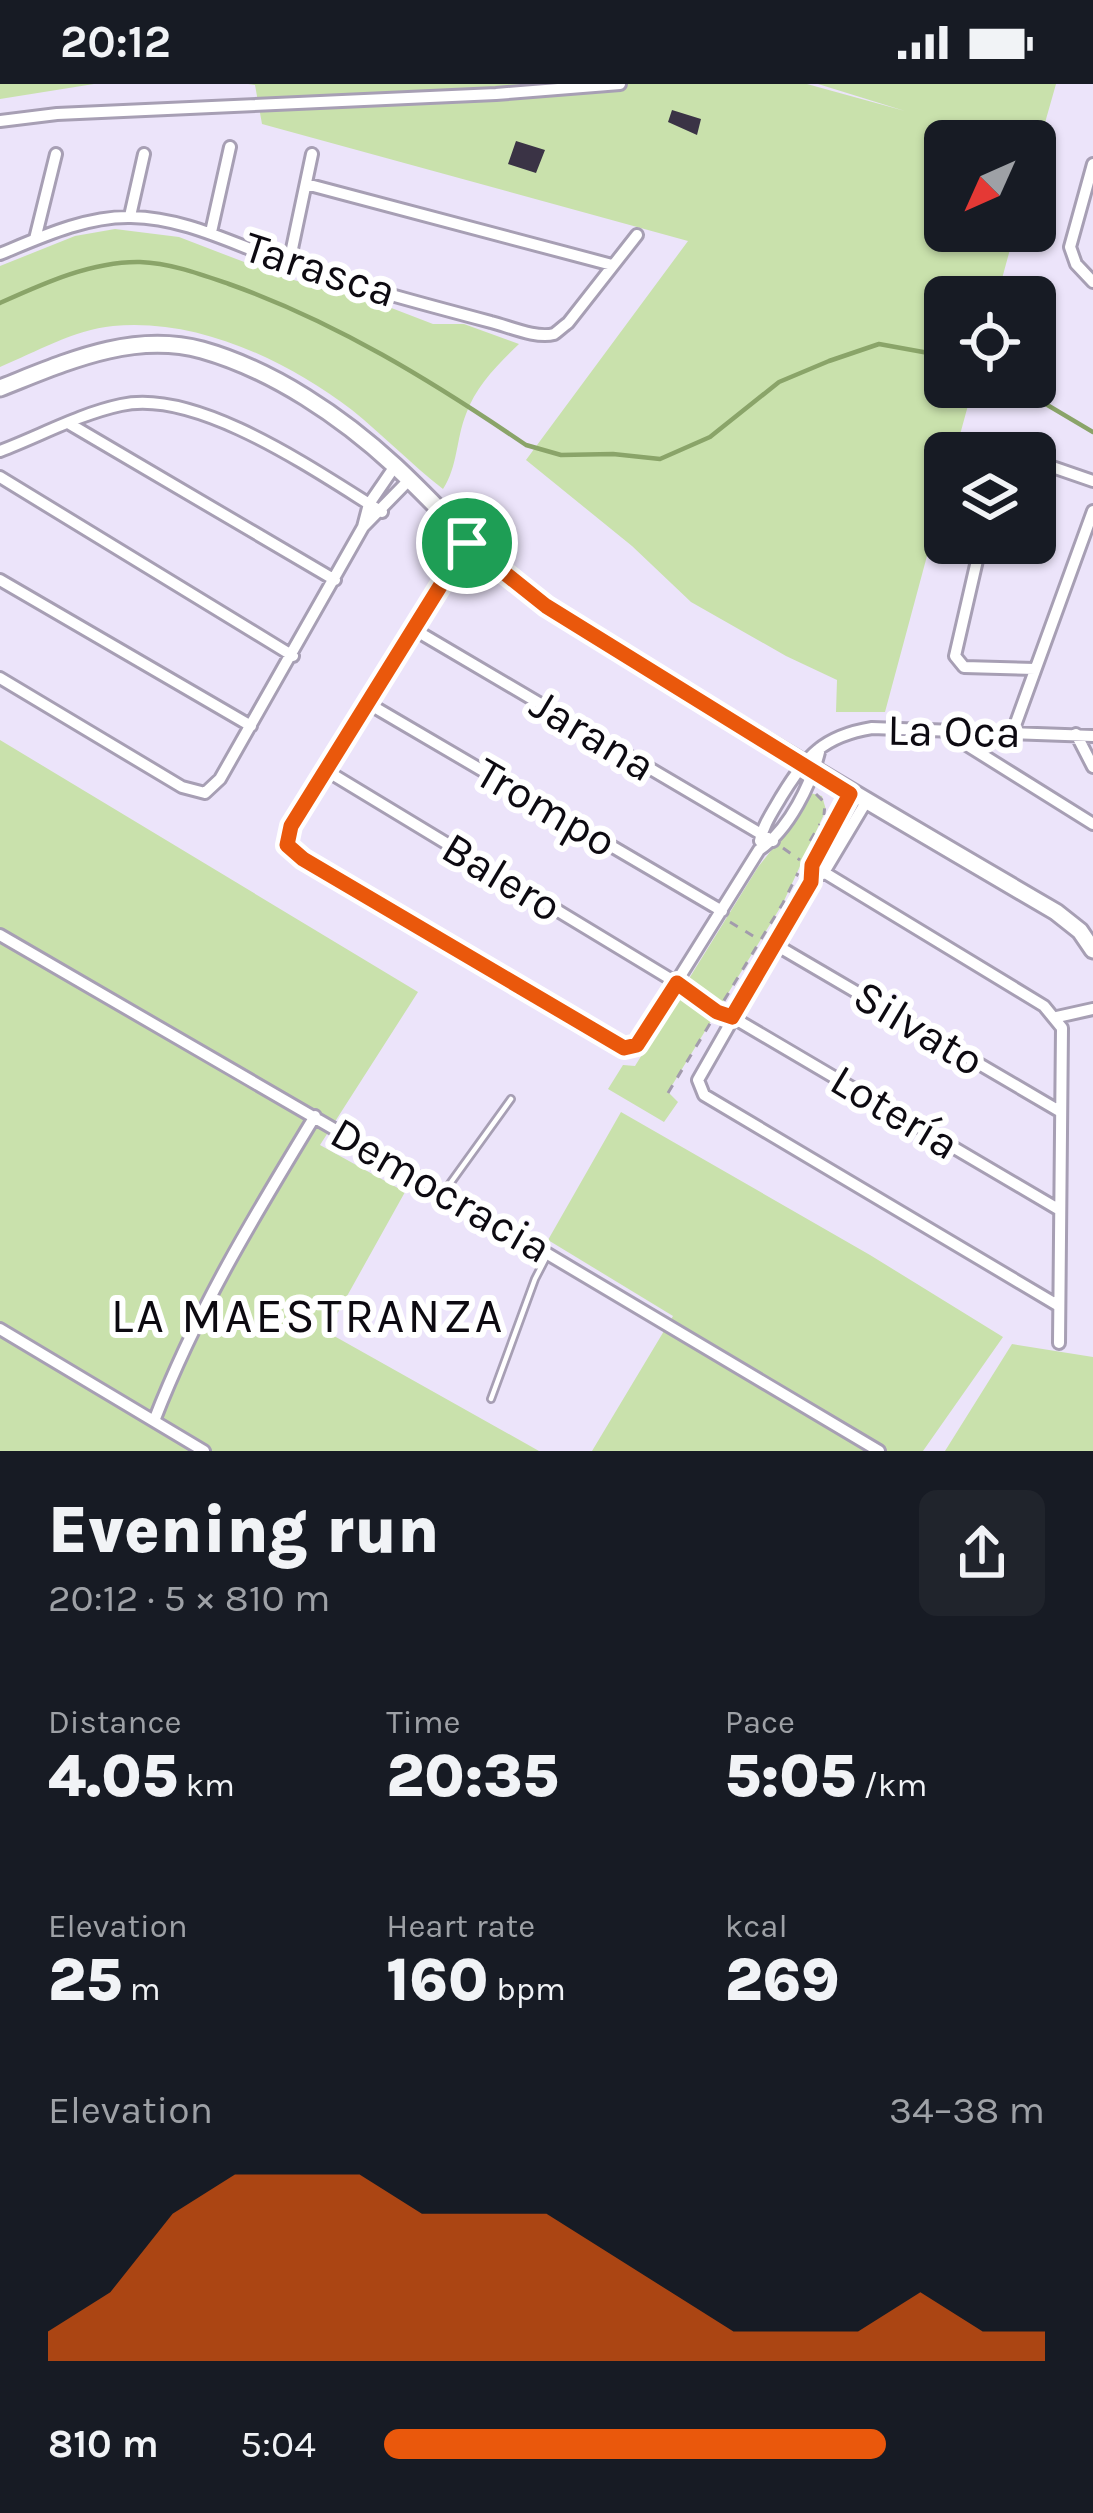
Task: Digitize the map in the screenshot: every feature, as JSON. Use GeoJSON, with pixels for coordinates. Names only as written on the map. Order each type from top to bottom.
{"type":"FeatureCollection","features":[{"type":"Feature","properties":{"kind":"street"},"geometry":{"type":"LineString","coordinates":[[0,121],[619,84]]}},
{"type":"Feature","properties":{"kind":"street"},"geometry":{"type":"LineString","coordinates":[[211,232],[230,147]]}},
{"type":"Feature","properties":{"kind":"street"},"geometry":{"type":"LineString","coordinates":[[35,239],[56,154]]}},
{"type":"Feature","properties":{"kind":"street"},"geometry":{"type":"LineString","coordinates":[[130,217],[144,154]]}},
{"type":"Feature","properties":{"kind":"street"},"geometry":{"type":"LineString","coordinates":[[289,263],[312,154]]}},
{"type":"Feature","properties":{"kind":"street"},"geometry":{"type":"LineString","coordinates":[[1093,164],[1073,234],[1072,257],[1093,283]]}},
{"type":"Feature","properties":{"kind":"street","name":"Tarasca"},"geometry":{"type":"LineString","coordinates":[[306,184],[612,265]]}},
{"type":"Feature","properties":{"kind":"street","name":"Tarasca"},"geometry":{"type":"LineString","coordinates":[[0,254],[81,225],[130,217],[211,232],[289,263],[537,334],[555,334],[637,235]]}},
{"type":"Feature","properties":{"kind":"street"},"geometry":{"type":"LineString","coordinates":[[0,388],[112,348],[155,344],[200,350],[253,370],[358,434],[467,543],[546,606],[858,798],[1056,912],[1093,950]]}},
{"type":"Feature","properties":{"kind":"street"},"geometry":{"type":"LineString","coordinates":[[0,451],[125,404],[158,402],[198,409],[382,512]]}},
{"type":"Feature","properties":{"kind":"street"},"geometry":{"type":"LineString","coordinates":[[68,423],[335,580]]}},
{"type":"Feature","properties":{"kind":"street"},"geometry":{"type":"LineString","coordinates":[[0,678],[194,791],[205,793],[251,727],[363,527],[368,504],[395,466]]}},
{"type":"Feature","properties":{"kind":"street"},"geometry":{"type":"LineString","coordinates":[[1056,468],[1093,481]]}},
{"type":"Feature","properties":{"kind":"street"},"geometry":{"type":"LineString","coordinates":[[0,477],[292,656]]}},
{"type":"Feature","properties":{"kind":"street"},"geometry":{"type":"LineString","coordinates":[[363,527],[409,480]]}},
{"type":"Feature","properties":{"kind":"street"},"geometry":{"type":"LineString","coordinates":[[1013,731],[1093,511]]}},
{"type":"Feature","properties":{"kind":"street"},"geometry":{"type":"LineString","coordinates":[[467,543],[291,826],[287,845],[323,871],[631,1049],[759,850],[772,841],[808,767]]}},
{"type":"Feature","properties":{"kind":"street"},"geometry":{"type":"LineString","coordinates":[[976,564],[955,656],[964,667],[1035,669]]}},
{"type":"Feature","properties":{"kind":"street"},"geometry":{"type":"LineString","coordinates":[[0,580],[251,727]]}},
{"type":"Feature","properties":{"kind":"street","name":"Jarana"},"geometry":{"type":"LineString","coordinates":[[415,630],[772,841]]}},
{"type":"Feature","properties":{"kind":"street","name":"Trompo"},"geometry":{"type":"LineString","coordinates":[[369,704],[722,911]]}},
{"type":"Feature","properties":{"kind":"street","name":"La Oca"},"geometry":{"type":"LineString","coordinates":[[808,767],[820,748],[834,738],[872,728],[1093,736]]}},
{"type":"Feature","properties":{"kind":"street"},"geometry":{"type":"LineString","coordinates":[[943,730],[1093,824]]}},
{"type":"Feature","properties":{"kind":"street"},"geometry":{"type":"LineString","coordinates":[[1076,734],[1093,767]]}},
{"type":"Feature","properties":{"kind":"street"},"geometry":{"type":"LineString","coordinates":[[759,850],[760,834],[808,767]]}},
{"type":"Feature","properties":{"kind":"street","name":"Balero"},"geometry":{"type":"LineString","coordinates":[[327,771],[677,983]]}},
{"type":"Feature","properties":{"kind":"street"},"geometry":{"type":"LineString","coordinates":[[811,882],[808,864],[858,798]]}},
{"type":"Feature","properties":{"kind":"street"},"geometry":{"type":"LineString","coordinates":[[858,798],[826,872],[811,882],[698,1080],[704,1096],[1059,1306]]}},
{"type":"Feature","properties":{"kind":"street"},"geometry":{"type":"LineString","coordinates":[[808,864],[1057,1018],[1062,1028],[1059,1343]]}},
{"type":"Feature","properties":{"kind":"street","name":"Democracia"},"geometry":{"type":"LineString","coordinates":[[0,935],[879,1451]]}},
{"type":"Feature","properties":{"kind":"street","name":"Silvato"},"geometry":{"type":"LineString","coordinates":[[776,945],[1060,1112]]}},
{"type":"Feature","properties":{"kind":"street"},"geometry":{"type":"LineString","coordinates":[[1057,1018],[1093,1009]]}},
{"type":"Feature","properties":{"kind":"street","name":"Lotería"},"geometry":{"type":"LineString","coordinates":[[732,1017],[1058,1209]]}},
{"type":"Feature","properties":{"kind":"street"},"geometry":{"type":"LineString","coordinates":[[154,1421],[205,1302],[315,1117]]}},
{"type":"Feature","properties":{"kind":"street"},"geometry":{"type":"LineString","coordinates":[[0,1329],[204,1451]]}},
{"type":"Feature","properties":{"kind":"lane"},"geometry":{"type":"LineString","coordinates":[[444,1192],[511,1099]]}},
{"type":"Feature","properties":{"kind":"lane"},"geometry":{"type":"LineString","coordinates":[[491,1399],[548,1253]]}},
{"type":"Feature","properties":{"kind":"path"},"geometry":{"type":"LineString","coordinates":[[668,1093],[808,864],[812,835],[826,810],[822,796],[810,793]]}},
{"type":"Feature","properties":{"kind":"path"},"geometry":{"type":"LineString","coordinates":[[772,841],[808,864]]}},
{"type":"Feature","properties":{"kind":"path"},"geometry":{"type":"LineString","coordinates":[[722,911],[726,919],[776,945]]}},
{"type":"Feature","properties":{"kind":"path"},"geometry":{"type":"LineString","coordinates":[[677,983],[717,1012],[732,1017]]}},
{"type":"Feature","properties":{"kind":"green space"},"geometry":{"type":"Polygon","coordinates":[[[0,84],[94,84],[0,99],[0,84]]]}},
{"type":"Feature","properties":{"kind":"green space"},"geometry":{"type":"Polygon","coordinates":[[[248,84],[807,84],[905,111],[818,84],[1056,84],[1046,120],[924,120],[924,252],[1009,252],[1003,276],[924,276],[924,408],[967,408],[961,432],[924,432],[925,564],[885,712],[836,712],[837,680],[691,602],[632,546],[526,460],[688,241],[262,124],[255,85],[248,84]]]}},
{"type":"Feature","properties":{"kind":"green space"},"geometry":{"type":"Polygon","coordinates":[[[115,229],[179,237],[283,277],[433,324],[464,324],[519,344],[488,376],[470,404],[443,489],[326,392],[270,359],[209,336],[145,325],[98,328],[0,367],[0,266],[75,236],[115,229]]]}},
{"type":"Feature","properties":{"kind":"green space"},"geometry":{"type":"Polygon","coordinates":[[[0,740],[418,992],[320,1145],[405,1192],[327,1332],[539,1451],[0,1451],[0,740]]]}},
{"type":"Feature","properties":{"kind":"green space"},"geometry":{"type":"Polygon","coordinates":[[[810,793],[822,796],[826,810],[783,903],[668,1092],[678,1102],[664,1122],[608,1089],[623,1065],[635,1066],[758,867],[810,793]]]}},
{"type":"Feature","properties":{"kind":"green space"},"geometry":{"type":"Polygon","coordinates":[[[621,1112],[1003,1337],[923,1451],[592,1451],[673,1316],[548,1240],[621,1112]]]}},
{"type":"Feature","properties":{"kind":"green space"},"geometry":{"type":"Polygon","coordinates":[[[1012,1344],[1093,1357],[1093,1451],[945,1451],[1012,1344]]]}},
{"type":"Feature","properties":{"kind":"building"},"geometry":{"type":"Polygon","coordinates":[[[672,110],[701,119],[697,135],[668,122],[672,110]]]}},
{"type":"Feature","properties":{"kind":"building"},"geometry":{"type":"Polygon","coordinates":[[[516,141],[545,150],[536,173],[508,164],[516,141]]]}},
{"type":"Feature","properties":{"kind":"waterway"},"geometry":{"type":"LineString","coordinates":[[0,303],[104,265],[140,262],[185,270],[269,299],[345,335],[526,445],[561,455],[660,459],[710,437],[779,382],[829,361],[879,344],[924,352]]}},
{"type":"Feature","properties":{"kind":"waterway"},"geometry":{"type":"LineString","coordinates":[[1052,408],[1093,432]]}},
{"type":"Feature","properties":{"kind":"district","name":"LA MAESTRANZA"},"geometry":{"type":"Point","coordinates":[308,1316]}},
{"type":"Feature","properties":{"kind":"route"},"geometry":{"type":"LineString","coordinates":[[467,543],[546,606],[850,794],[812,865],[811,882],[732,1017],[717,1012],[677,983],[637,1045],[624,1048],[303,859],[287,845],[291,826],[467,543]]}}]}
